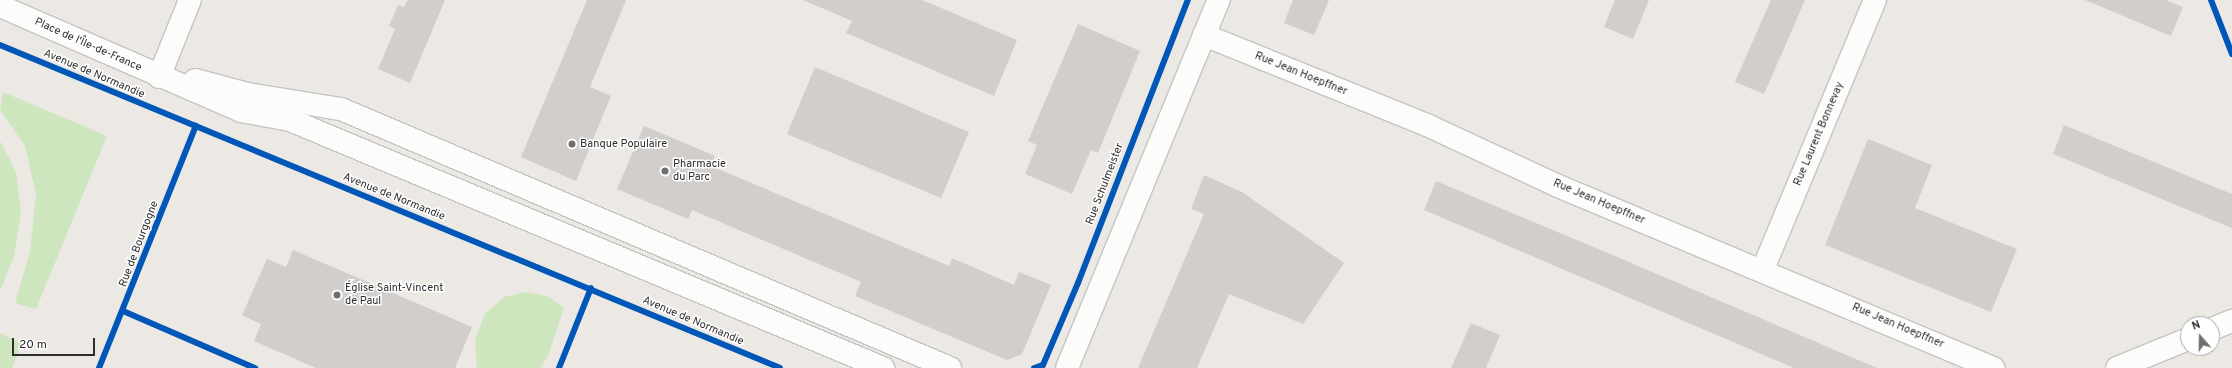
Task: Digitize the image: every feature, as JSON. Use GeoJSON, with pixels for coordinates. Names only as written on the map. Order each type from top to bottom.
{"type":"FeatureCollection","features":[{"type":"Feature","properties":{"kind":"street"},"geometry":{"type":"LineString","coordinates":[[168,80],[190,0]]}},
{"type":"Feature","properties":{"kind":"street"},"geometry":{"type":"LineString","coordinates":[[1067,368],[1219,0]]}},
{"type":"Feature","properties":{"kind":"street","name":"Rue Laurent Bonnevay"},"geometry":{"type":"LineString","coordinates":[[1763,268],[1875,0]]}},
{"type":"Feature","properties":{"kind":"street","name":"Place de l'Île-de-France"},"geometry":{"type":"LineString","coordinates":[[0,6],[168,80]]}},
{"type":"Feature","properties":{"kind":"street","name":"Rue Jean Hoepffner"},"geometry":{"type":"LineString","coordinates":[[1204,35],[1763,268],[1994,368]]}},
{"type":"Feature","properties":{"kind":"street"},"geometry":{"type":"LineString","coordinates":[[168,80],[193,79],[248,94],[341,109],[950,368]]}},
{"type":"Feature","properties":{"kind":"street"},"geometry":{"type":"LineString","coordinates":[[168,80],[241,111],[290,120],[884,368]]}},
{"type":"Feature","properties":{"kind":"street"},"geometry":{"type":"LineString","coordinates":[[2220,326],[2232,321]]}},
{"type":"Feature","properties":{"kind":"street"},"geometry":{"type":"LineString","coordinates":[[2117,368],[2180,342]]}},
{"type":"Feature","properties":{"kind":"green space"},"geometry":{"type":"Polygon","coordinates":[[[3,92],[107,136],[36,309],[15,303],[30,252],[36,194],[25,146],[0,110],[3,92]]]}},
{"type":"Feature","properties":{"kind":"green space"},"geometry":{"type":"Polygon","coordinates":[[[0,141],[16,172],[21,212],[14,256],[0,291],[0,141]]]}},
{"type":"Feature","properties":{"kind":"green space"},"geometry":{"type":"Polygon","coordinates":[[[526,292],[547,296],[564,308],[548,356],[540,368],[477,368],[475,340],[485,314],[504,297],[526,292]]]}},
{"type":"Feature","properties":{"kind":"green space"},"geometry":{"type":"Polygon","coordinates":[[[0,333],[22,343],[12,368],[0,368],[0,333]]]}},
{"type":"Feature","properties":{"kind":"building"},"geometry":{"type":"Polygon","coordinates":[[[408,0],[445,0],[410,83],[378,69],[395,29],[389,26],[398,5],[404,7],[408,0]]]}},
{"type":"Feature","properties":{"kind":"building"},"geometry":{"type":"Polygon","coordinates":[[[587,0],[626,0],[590,87],[611,96],[576,181],[521,157],[587,0]]]}},
{"type":"Feature","properties":{"kind":"building"},"geometry":{"type":"Polygon","coordinates":[[[803,0],[922,0],[1017,40],[994,96],[846,33],[852,21],[803,0]]]}},
{"type":"Feature","properties":{"kind":"building"},"geometry":{"type":"Polygon","coordinates":[[[1293,0],[1329,0],[1314,35],[1284,23],[1293,0]]]}},
{"type":"Feature","properties":{"kind":"building"},"geometry":{"type":"Polygon","coordinates":[[[1615,0],[1649,0],[1633,39],[1604,27],[1615,0]]]}},
{"type":"Feature","properties":{"kind":"building"},"geometry":{"type":"Polygon","coordinates":[[[1771,0],[1805,0],[1764,94],[1735,82],[1771,0]]]}},
{"type":"Feature","properties":{"kind":"building"},"geometry":{"type":"Polygon","coordinates":[[[2085,0],[2166,0],[2183,7],[2171,36],[2085,0]]]}},
{"type":"Feature","properties":{"kind":"building"},"geometry":{"type":"Polygon","coordinates":[[[1078,24],[1140,51],[1098,153],[1091,150],[1072,194],[1025,174],[1037,145],[1028,141],[1078,24]]]}},
{"type":"Feature","properties":{"kind":"building"},"geometry":{"type":"Polygon","coordinates":[[[815,67],[969,132],[941,198],[787,134],[815,67]]]}},
{"type":"Feature","properties":{"kind":"building"},"geometry":{"type":"Polygon","coordinates":[[[2064,125],[2232,194],[2232,228],[2053,154],[2064,125]]]}},
{"type":"Feature","properties":{"kind":"building"},"geometry":{"type":"Polygon","coordinates":[[[644,126],[715,156],[711,166],[949,266],[952,258],[1014,285],[1019,272],[1051,285],[1022,354],[1007,360],[855,296],[861,282],[692,210],[688,219],[617,189],[644,126]]]}},
{"type":"Feature","properties":{"kind":"building"},"geometry":{"type":"Polygon","coordinates":[[[1868,139],[1932,165],[1915,208],[2017,249],[1991,312],[1825,245],[1868,139]]]}},
{"type":"Feature","properties":{"kind":"building"},"geometry":{"type":"Polygon","coordinates":[[[1204,175],[1242,192],[1344,263],[1303,324],[1229,294],[1197,368],[1138,368],[1204,214],[1191,209],[1204,175]]]}},
{"type":"Feature","properties":{"kind":"building"},"geometry":{"type":"Polygon","coordinates":[[[1436,181],[1877,368],[1794,368],[1424,210],[1436,181]]]}},
{"type":"Feature","properties":{"kind":"building","name":"Église Saint-Vincent de Paul"},"geometry":{"type":"Polygon","coordinates":[[[293,250],[472,327],[455,368],[316,368],[254,341],[261,324],[242,315],[267,259],[286,267],[293,250]]]}},
{"type":"Feature","properties":{"kind":"building"},"geometry":{"type":"Polygon","coordinates":[[[1471,323],[1500,335],[1486,368],[1451,368],[1471,323]]]}},
{"type":"Feature","properties":{"kind":"cycle path","name":"Rue Schulmeister"},"geometry":{"type":"LineString","coordinates":[[1034,368],[1043,365],[1078,283],[1188,0]]}},
{"type":"Feature","properties":{"kind":"cycle path"},"geometry":{"type":"LineString","coordinates":[[2211,0],[2232,54]]}},
{"type":"Feature","properties":{"kind":"cycle path","name":"Avenue de Normandie"},"geometry":{"type":"LineString","coordinates":[[0,45],[780,368]]}},
{"type":"Feature","properties":{"kind":"cycle path","name":"Rue de Bourgogne"},"geometry":{"type":"LineString","coordinates":[[99,368],[196,126]]}},
{"type":"Feature","properties":{"kind":"cycle path"},"geometry":{"type":"LineString","coordinates":[[559,368],[591,288]]}},
{"type":"Feature","properties":{"kind":"cycle path"},"geometry":{"type":"LineString","coordinates":[[123,311],[255,368]]}},
{"type":"Feature","properties":{"kind":"place","name":"Banque Populaire"},"geometry":{"type":"Point","coordinates":[572,144]}},
{"type":"Feature","properties":{"kind":"place","name":"Pharmacie du Parc"},"geometry":{"type":"Point","coordinates":[665,171]}},
{"type":"Feature","properties":{"kind":"place","name":"Église Saint-Vincent de Paul"},"geometry":{"type":"Point","coordinates":[337,295]}}]}
